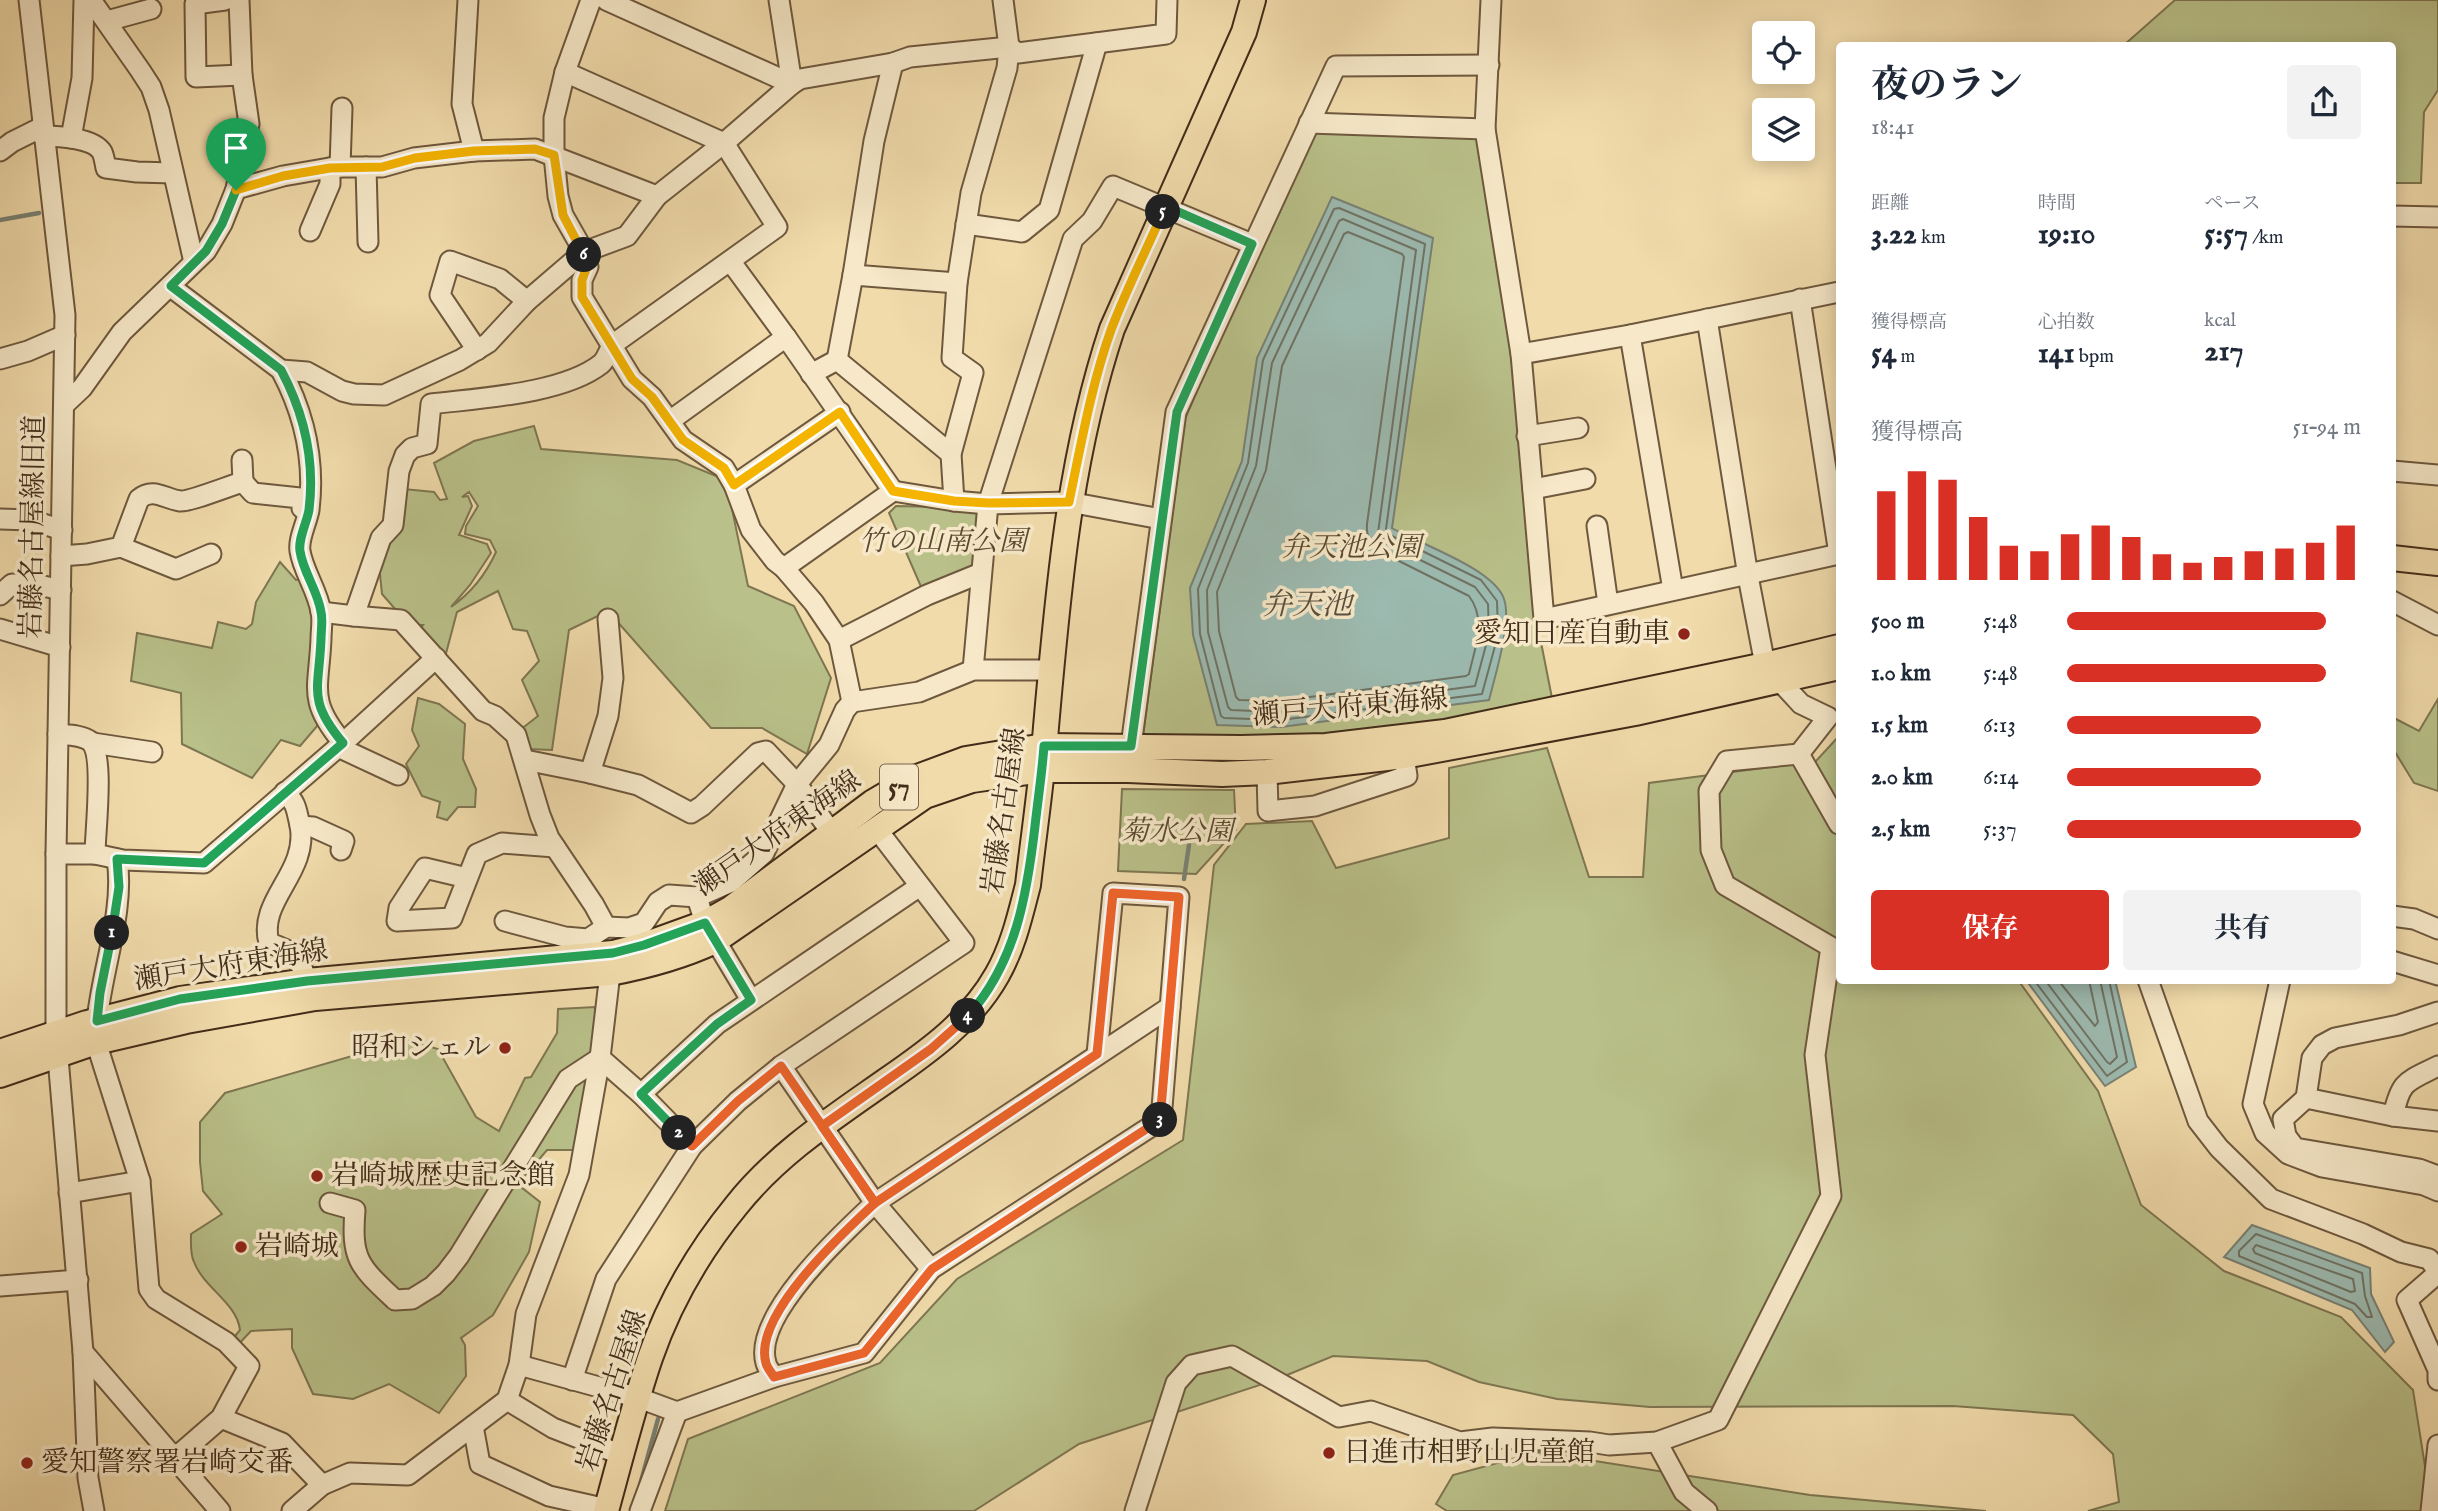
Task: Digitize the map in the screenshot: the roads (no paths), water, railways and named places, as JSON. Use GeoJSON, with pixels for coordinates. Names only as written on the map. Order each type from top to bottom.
{"type":"FeatureCollection","features":[{"type":"Feature","properties":{"kind":"main road","name":"岩藤名古屋線"},"geometry":{"type":"LineString","coordinates":[[606,1510],[651,1357],[675,1299],[707,1246],[737,1205],[780,1159],[931,1049],[970,1014],[998,975],[1017,930],[1028,885],[1069,502],[1104,353],[1165,206],[1244,32],[1253,0]]}},
{"type":"Feature","properties":{"kind":"main road"},"geometry":{"type":"LineString","coordinates":[[2396,558],[2438,563]]}},
{"type":"Feature","properties":{"kind":"main road"},"geometry":{"type":"LineString","coordinates":[[2396,575],[2438,579]]}},
{"type":"Feature","properties":{"kind":"main road","name":"瀬戸大府東海線"},"geometry":{"type":"LineString","coordinates":[[0,1075],[56,1045],[180,999],[307,981],[613,953],[710,932],[925,796],[972,780],[1042,770],[1222,774],[1267,772],[1404,757],[1635,713],[1772,673],[1836,648]]}},
{"type":"Feature","properties":{"kind":"main road","name":"瀬戸大府東海線"},"geometry":{"type":"LineString","coordinates":[[96,1032],[186,1021],[315,998],[610,972],[650,965],[687,954],[730,909],[873,802],[912,779],[966,759],[1044,746],[1326,746],[1444,732],[1772,673],[1836,667]]}},
{"type":"Feature","properties":{"kind":"main road","name":"瀬戸大府東海線"},"geometry":{"type":"LineString","coordinates":[[0,1052],[56,1045]]}},
{"type":"Feature","properties":{"kind":"street","name":"岩藤名古屋線旧道"},"geometry":{"type":"LineString","coordinates":[[29,0],[65,316],[56,853],[56,1045],[78,1280],[88,1478],[94,1511]]}},
{"type":"Feature","properties":{"kind":"street"},"geometry":{"type":"LineString","coordinates":[[71,138],[82,78],[84,0]]}},
{"type":"Feature","properties":{"kind":"street"},"geometry":{"type":"LineString","coordinates":[[91,0],[151,87],[159,110],[194,261]]}},
{"type":"Feature","properties":{"kind":"street"},"geometry":{"type":"LineString","coordinates":[[225,0],[195,5],[196,78],[242,75]]}},
{"type":"Feature","properties":{"kind":"street"},"geometry":{"type":"LineString","coordinates":[[65,404],[82,388],[122,332],[206,251],[222,224],[236,190],[249,124],[242,75],[239,0]]}},
{"type":"Feature","properties":{"kind":"street"},"geometry":{"type":"LineString","coordinates":[[468,0],[462,104],[474,151]]}},
{"type":"Feature","properties":{"kind":"street"},"geometry":{"type":"LineString","coordinates":[[570,0],[588,7],[565,72],[555,118],[554,155],[563,215],[584,252],[587,267],[582,280],[582,297],[632,379],[652,397],[683,440],[724,468],[734,485],[751,530],[814,603],[839,640],[852,702]]}},
{"type":"Feature","properties":{"kind":"street"},"geometry":{"type":"LineString","coordinates":[[606,0],[792,84]]}},
{"type":"Feature","properties":{"kind":"street"},"geometry":{"type":"LineString","coordinates":[[954,501],[951,454],[973,373],[951,358],[957,283],[971,193],[1007,68],[1009,47],[1003,0]]}},
{"type":"Feature","properties":{"kind":"street"},"geometry":{"type":"LineString","coordinates":[[281,370],[307,372],[342,391],[354,394],[384,395],[432,375],[477,350],[488,343],[527,301],[584,252],[627,236],[657,196],[800,79],[893,63],[910,57],[1009,47],[1018,53],[1167,33],[1167,0]]}},
{"type":"Feature","properties":{"kind":"street"},"geometry":{"type":"LineString","coordinates":[[1491,0],[1485,128],[1521,354],[1544,619],[1836,555]]}},
{"type":"Feature","properties":{"kind":"street"},"geometry":{"type":"LineString","coordinates":[[783,1],[792,84]]}},
{"type":"Feature","properties":{"kind":"street"},"geometry":{"type":"LineString","coordinates":[[107,21],[151,9]]}},
{"type":"Feature","properties":{"kind":"street"},"geometry":{"type":"LineString","coordinates":[[966,224],[1022,232],[1049,210],[1097,43]]}},
{"type":"Feature","properties":{"kind":"street"},"geometry":{"type":"LineString","coordinates":[[837,360],[874,141],[893,63]]}},
{"type":"Feature","properties":{"kind":"street"},"geometry":{"type":"LineString","coordinates":[[1131,746],[1177,412],[1336,66],[1489,65]]}},
{"type":"Feature","properties":{"kind":"street"},"geometry":{"type":"LineString","coordinates":[[354,616],[381,538],[393,525],[399,471],[405,455],[412,448],[427,444],[431,404],[526,391],[562,383],[603,363],[612,345],[777,228],[724,143],[565,72]]}},
{"type":"Feature","properties":{"kind":"street"},"geometry":{"type":"LineString","coordinates":[[310,231],[335,167],[342,108]]}},
{"type":"Feature","properties":{"kind":"street"},"geometry":{"type":"LineString","coordinates":[[1309,123],[1485,128]]}},
{"type":"Feature","properties":{"kind":"street"},"geometry":{"type":"LineString","coordinates":[[0,151],[12,142],[43,132],[95,146],[100,150],[106,168],[173,173]]}},
{"type":"Feature","properties":{"kind":"street"},"geometry":{"type":"LineString","coordinates":[[236,190],[283,176],[335,167],[382,167],[415,158],[474,151],[535,149],[657,196]]}},
{"type":"Feature","properties":{"kind":"street"},"geometry":{"type":"LineString","coordinates":[[366,167],[368,242]]}},
{"type":"Feature","properties":{"kind":"street"},"geometry":{"type":"LineString","coordinates":[[972,670],[988,503],[1073,239],[1092,221],[1112,187],[1165,206],[1252,244]]}},
{"type":"Feature","properties":{"kind":"street"},"geometry":{"type":"LineString","coordinates":[[2396,216],[2438,217]]}},
{"type":"Feature","properties":{"kind":"street"},"geometry":{"type":"LineString","coordinates":[[477,350],[440,295],[450,261],[500,279],[527,301]]}},
{"type":"Feature","properties":{"kind":"street"},"geometry":{"type":"LineString","coordinates":[[730,262],[840,412],[893,491]]}},
{"type":"Feature","properties":{"kind":"street"},"geometry":{"type":"LineString","coordinates":[[853,275],[957,283]]}},
{"type":"Feature","properties":{"kind":"street"},"geometry":{"type":"LineString","coordinates":[[171,286],[281,370],[290,387],[311,464],[308,512],[299,550],[321,612],[320,660],[316,688],[319,709],[341,745],[398,775]]}},
{"type":"Feature","properties":{"kind":"street"},"geometry":{"type":"LineString","coordinates":[[1521,354],[1630,335],[1836,293]]}},
{"type":"Feature","properties":{"kind":"street"},"geometry":{"type":"LineString","coordinates":[[1800,299],[1836,534]]}},
{"type":"Feature","properties":{"kind":"street"},"geometry":{"type":"LineString","coordinates":[[1135,1511],[1176,1383],[1192,1365],[1231,1356],[1339,1417],[1371,1411],[1460,1442],[1493,1438],[1609,1445],[1657,1442],[1718,1420],[1831,1196],[1815,1055],[1835,942],[1725,885],[1712,850],[1709,791],[1727,761],[1799,754],[1834,720],[1801,704],[1772,673],[1748,576],[1707,319]]}},
{"type":"Feature","properties":{"kind":"street"},"geometry":{"type":"LineString","coordinates":[[0,359],[28,351],[65,335]]}},
{"type":"Feature","properties":{"kind":"street"},"geometry":{"type":"LineString","coordinates":[[1630,335],[1673,590]]}},
{"type":"Feature","properties":{"kind":"street"},"geometry":{"type":"LineString","coordinates":[[671,420],[786,337]]}},
{"type":"Feature","properties":{"kind":"street"},"geometry":{"type":"LineString","coordinates":[[811,374],[837,360]]}},
{"type":"Feature","properties":{"kind":"street"},"geometry":{"type":"LineString","coordinates":[[837,360],[951,454]]}},
{"type":"Feature","properties":{"kind":"street"},"geometry":{"type":"LineString","coordinates":[[734,485],[840,412]]}},
{"type":"Feature","properties":{"kind":"street"},"geometry":{"type":"LineString","coordinates":[[1527,436],[1578,428]]}},
{"type":"Feature","properties":{"kind":"street"},"geometry":{"type":"LineString","coordinates":[[242,460],[243,482],[253,493],[300,498],[303,500],[302,508],[308,512]]}},
{"type":"Feature","properties":{"kind":"street"},"geometry":{"type":"LineString","coordinates":[[2396,471],[2438,475]]}},
{"type":"Feature","properties":{"kind":"street"},"geometry":{"type":"LineString","coordinates":[[1533,489],[1585,479]]}},
{"type":"Feature","properties":{"kind":"street"},"geometry":{"type":"LineString","coordinates":[[121,547],[139,499],[144,494],[160,494],[182,502],[243,482]]}},
{"type":"Feature","properties":{"kind":"street"},"geometry":{"type":"LineString","coordinates":[[784,569],[893,491],[954,501],[1069,502],[1161,519]]}},
{"type":"Feature","properties":{"kind":"street"},"geometry":{"type":"LineString","coordinates":[[0,519],[31,520],[62,530]]}},
{"type":"Feature","properties":{"kind":"street"},"geometry":{"type":"LineString","coordinates":[[1597,526],[1608,604]]}},
{"type":"Feature","properties":{"kind":"street"},"geometry":{"type":"LineString","coordinates":[[61,556],[121,547],[176,569],[211,554]]}},
{"type":"Feature","properties":{"kind":"street"},"geometry":{"type":"LineString","coordinates":[[839,640],[927,595],[981,573]]}},
{"type":"Feature","properties":{"kind":"street"},"geometry":{"type":"LineString","coordinates":[[0,595],[12,584],[40,585],[61,590]]}},
{"type":"Feature","properties":{"kind":"street"},"geometry":{"type":"LineString","coordinates":[[2396,603],[2438,625]]}},
{"type":"Feature","properties":{"kind":"street"},"geometry":{"type":"LineString","coordinates":[[321,612],[401,621],[482,711],[495,716],[516,735],[540,816],[555,847],[606,927]]}},
{"type":"Feature","properties":{"kind":"street"},"geometry":{"type":"LineString","coordinates":[[590,772],[608,716],[613,678],[608,619]]}},
{"type":"Feature","properties":{"kind":"street"},"geometry":{"type":"LineString","coordinates":[[0,629],[60,647]]}},
{"type":"Feature","properties":{"kind":"street"},"geometry":{"type":"LineString","coordinates":[[56,853],[204,863],[341,745],[436,658]]}},
{"type":"Feature","properties":{"kind":"street"},"geometry":{"type":"LineString","coordinates":[[505,921],[565,937],[587,939],[606,927],[629,928],[644,923],[658,902],[669,895],[697,897],[731,882],[764,853],[797,784],[829,745],[845,710],[852,702],[919,692],[972,670],[1050,670]]}},
{"type":"Feature","properties":{"kind":"street"},"geometry":{"type":"LineString","coordinates":[[58,734],[86,738],[93,743],[152,752]]}},
{"type":"Feature","properties":{"kind":"street"},"geometry":{"type":"LineString","coordinates":[[93,743],[98,757],[99,776],[95,854]]}},
{"type":"Feature","properties":{"kind":"street"},"geometry":{"type":"LineString","coordinates":[[525,760],[590,772],[638,785],[691,813],[702,806],[758,753],[766,751],[797,784],[831,832]]}},
{"type":"Feature","properties":{"kind":"street"},"geometry":{"type":"LineString","coordinates":[[1799,754],[1836,819]]}},
{"type":"Feature","properties":{"kind":"street"},"geometry":{"type":"LineString","coordinates":[[1267,772],[1268,811],[1315,806],[1407,776],[1404,757]]}},
{"type":"Feature","properties":{"kind":"street"},"geometry":{"type":"LineString","coordinates":[[285,792],[295,803],[303,840],[265,930],[269,943],[292,951],[300,961],[307,981]]}},
{"type":"Feature","properties":{"kind":"street"},"geometry":{"type":"LineString","coordinates":[[300,826],[313,827],[344,841],[341,850]]}},
{"type":"Feature","properties":{"kind":"street"},"geometry":{"type":"LineString","coordinates":[[572,1381],[606,1279],[692,1146],[738,1101],[781,1066],[964,943],[876,828]]}},
{"type":"Feature","properties":{"kind":"street"},"geometry":{"type":"LineString","coordinates":[[467,878],[477,854],[502,843],[555,847]]}},
{"type":"Feature","properties":{"kind":"street"},"geometry":{"type":"LineString","coordinates":[[117,859],[119,887],[100,993],[96,1032],[141,1181],[149,1289],[156,1299],[226,1342],[249,1366],[221,1418],[175,1458]]}},
{"type":"Feature","properties":{"kind":"street"},"geometry":{"type":"LineString","coordinates":[[641,1094],[717,1024],[920,886]]}},
{"type":"Feature","properties":{"kind":"street"},"geometry":{"type":"LineString","coordinates":[[519,1365],[639,1398],[677,1412],[774,1377],[864,1353],[932,1269],[1161,1120],[1179,897],[1113,893],[1097,1054]]}},
{"type":"Feature","properties":{"kind":"street"},"geometry":{"type":"LineString","coordinates":[[697,897],[710,932],[751,1000]]}},
{"type":"Feature","properties":{"kind":"street"},"geometry":{"type":"LineString","coordinates":[[2396,917],[2414,919],[2438,929]]}},
{"type":"Feature","properties":{"kind":"street"},"geometry":{"type":"LineString","coordinates":[[2396,962],[2438,975]]}},
{"type":"Feature","properties":{"kind":"street"},"geometry":{"type":"LineString","coordinates":[[292,1511],[322,1485],[350,1473],[408,1475],[507,1400],[519,1365],[526,1314],[579,1175],[600,1058],[610,972]]}},
{"type":"Feature","properties":{"kind":"street"},"geometry":{"type":"LineString","coordinates":[[2149,984],[2198,1121],[2219,1148],[2271,1199],[2363,1234],[2401,1252],[2429,1259],[2438,1272],[2407,1300],[2438,1370],[2438,1380]]}},
{"type":"Feature","properties":{"kind":"street"},"geometry":{"type":"LineString","coordinates":[[2279,984],[2253,1104],[2265,1133],[2288,1154],[2322,1167],[2424,1185],[2438,1191]]}},
{"type":"Feature","properties":{"kind":"street"},"geometry":{"type":"LineString","coordinates":[[774,1377],[765,1363],[767,1335],[778,1310],[834,1241],[875,1203],[1170,1007]]}},
{"type":"Feature","properties":{"kind":"street"},"geometry":{"type":"LineString","coordinates":[[2438,1012],[2399,1025],[2335,1038],[2322,1045],[2312,1058],[2306,1098],[2283,1119],[2286,1136],[2295,1148],[2418,1169],[2438,1176]]}},
{"type":"Feature","properties":{"kind":"street"},"geometry":{"type":"LineString","coordinates":[[600,1058],[641,1094],[692,1146]]}},
{"type":"Feature","properties":{"kind":"street"},"geometry":{"type":"LineString","coordinates":[[330,1203],[355,1209],[352,1239],[358,1262],[369,1275],[394,1300],[412,1299],[433,1286],[460,1256],[568,1080],[600,1058]]}},
{"type":"Feature","properties":{"kind":"street"},"geometry":{"type":"LineString","coordinates":[[781,1066],[875,1203],[932,1269]]}},
{"type":"Feature","properties":{"kind":"street"},"geometry":{"type":"LineString","coordinates":[[2393,1116],[2399,1090],[2414,1077],[2438,1066]]}},
{"type":"Feature","properties":{"kind":"street"},"geometry":{"type":"LineString","coordinates":[[2306,1098],[2393,1116],[2438,1121]]}},
{"type":"Feature","properties":{"kind":"street"},"geometry":{"type":"LineString","coordinates":[[69,1193],[141,1181]]}},
{"type":"Feature","properties":{"kind":"street"},"geometry":{"type":"LineString","coordinates":[[0,1286],[78,1280]]}},
{"type":"Feature","properties":{"kind":"street"},"geometry":{"type":"LineString","coordinates":[[83,1352],[220,1511]]}},
{"type":"Feature","properties":{"kind":"street"},"geometry":{"type":"LineString","coordinates":[[507,1400],[552,1428],[622,1455]]}},
{"type":"Feature","properties":{"kind":"street"},"geometry":{"type":"LineString","coordinates":[[640,1511],[677,1412]]}},
{"type":"Feature","properties":{"kind":"street"},"geometry":{"type":"LineString","coordinates":[[221,1418],[282,1443],[322,1485]]}},
{"type":"Feature","properties":{"kind":"street"},"geometry":{"type":"LineString","coordinates":[[472,1426],[480,1464],[549,1496],[606,1510]]}},
{"type":"Feature","properties":{"kind":"street"},"geometry":{"type":"LineString","coordinates":[[1657,1442],[1684,1492],[1707,1511]]}},
{"type":"Feature","properties":{"kind":"street"},"geometry":{"type":"LineString","coordinates":[[2431,1511],[2438,1445]]}},
{"type":"Feature","properties":{"kind":"water","name":"弁天池"},"geometry":{"type":"Polygon","coordinates":[[[1332,197],[1433,238],[1392,528],[1455,558],[1497,588],[1504,599],[1506,609],[1502,649],[1489,700],[1281,727],[1217,725],[1193,635],[1190,588],[1242,461],[1257,358],[1332,197]]]}},
{"type":"Feature","properties":{"kind":"water"},"geometry":{"type":"Polygon","coordinates":[[[2029,984],[2116,984],[2136,1067],[2105,1086],[2029,984]]]}},
{"type":"Feature","properties":{"kind":"water"},"geometry":{"type":"Polygon","coordinates":[[[2252,1225],[2370,1268],[2371,1294],[2394,1342],[2385,1352],[2352,1310],[2224,1257],[2252,1225]]]}},
{"type":"Feature","properties":{"kind":"waterway"},"geometry":{"type":"LineString","coordinates":[[0,220],[39,213]]}},
{"type":"Feature","properties":{"kind":"waterway"},"geometry":{"type":"LineString","coordinates":[[1184,879],[1189,845]]}},
{"type":"Feature","properties":{"kind":"waterway"},"geometry":{"type":"LineString","coordinates":[[640,1485],[658,1419]]}},
{"type":"Feature","properties":{"kind":"place","name":"愛知日産自動車"},"geometry":{"type":"Point","coordinates":[1684,634]}},
{"type":"Feature","properties":{"kind":"place","name":"昭和シェル"},"geometry":{"type":"Point","coordinates":[505,1048]}},
{"type":"Feature","properties":{"kind":"place","name":"岩崎城歴史記念館"},"geometry":{"type":"Point","coordinates":[317,1176]}},
{"type":"Feature","properties":{"kind":"place","name":"岩崎城"},"geometry":{"type":"Point","coordinates":[241,1247]}},
{"type":"Feature","properties":{"kind":"place","name":"日進市相野山児童館"},"geometry":{"type":"Point","coordinates":[1329,1453]}},
{"type":"Feature","properties":{"kind":"place","name":"愛知警察署岩崎交番"},"geometry":{"type":"Point","coordinates":[27,1463]}},
{"type":"Feature","properties":{"kind":"park label","name":"竹の山南公園"},"geometry":{"type":"Point","coordinates":[943,542]}},
{"type":"Feature","properties":{"kind":"park label","name":"弁天池公園"},"geometry":{"type":"Point","coordinates":[1351,548]}},
{"type":"Feature","properties":{"kind":"park label","name":"菊水公園"},"geometry":{"type":"Point","coordinates":[1177,832]}}]}
